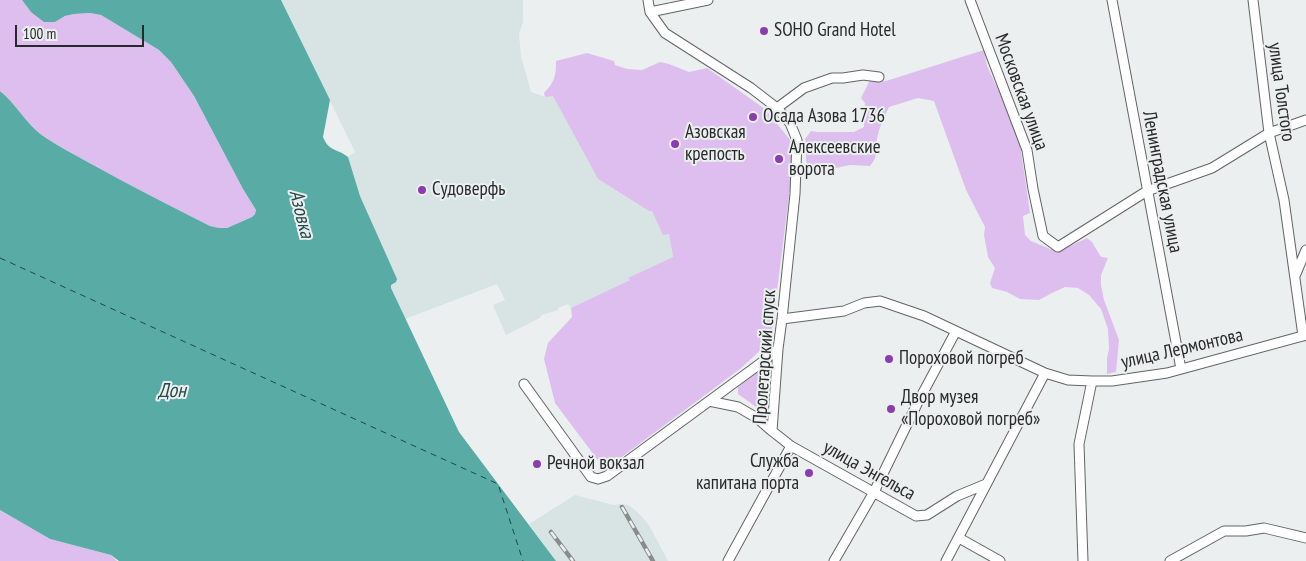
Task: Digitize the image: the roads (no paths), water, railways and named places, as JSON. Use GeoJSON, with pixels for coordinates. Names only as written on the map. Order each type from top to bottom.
{"type":"FeatureCollection","features":[{"type":"Feature","properties":{"kind":"street"},"geometry":{"type":"LineString","coordinates":[[648,0],[650,12],[665,33],[751,88],[777,108],[804,88],[832,78],[879,77]]}},
{"type":"Feature","properties":{"kind":"street"},"geometry":{"type":"LineString","coordinates":[[650,12],[708,0]]}},
{"type":"Feature","properties":{"kind":"street","name":"Московская улица"},"geometry":{"type":"LineString","coordinates":[[970,0],[1027,150],[1043,236],[1058,247],[1147,191]]}},
{"type":"Feature","properties":{"kind":"street","name":"Ленинградская улица"},"geometry":{"type":"LineString","coordinates":[[1112,0],[1180,369]]}},
{"type":"Feature","properties":{"kind":"street","name":"улица Толстого"},"geometry":{"type":"LineString","coordinates":[[1253,0],[1269,133],[1284,200],[1304,335]]}},
{"type":"Feature","properties":{"kind":"street","name":"Пролетарский спуск"},"geometry":{"type":"LineString","coordinates":[[777,108],[790,123],[797,140],[795,194],[778,349],[772,431],[791,446]]}},
{"type":"Feature","properties":{"kind":"street"},"geometry":{"type":"LineString","coordinates":[[1147,191],[1212,168],[1269,133],[1306,120]]}},
{"type":"Feature","properties":{"kind":"street"},"geometry":{"type":"LineString","coordinates":[[1295,276],[1306,250]]}},
{"type":"Feature","properties":{"kind":"street","name":"улица Лермонтова"},"geometry":{"type":"LineString","coordinates":[[782,319],[844,311],[864,303],[880,301],[924,316],[1045,373],[1068,380],[1092,381],[1112,381],[1167,373],[1304,335]]}},
{"type":"Feature","properties":{"kind":"street"},"geometry":{"type":"LineString","coordinates":[[834,561],[874,492],[918,402],[956,331]]}},
{"type":"Feature","properties":{"kind":"street"},"geometry":{"type":"LineString","coordinates":[[524,384],[591,477],[598,479],[607,476],[762,363],[778,349]]}},
{"type":"Feature","properties":{"kind":"street"},"geometry":{"type":"LineString","coordinates":[[946,561],[1045,373]]}},
{"type":"Feature","properties":{"kind":"street"},"geometry":{"type":"LineString","coordinates":[[1083,561],[1080,444],[1092,381]]}},
{"type":"Feature","properties":{"kind":"street"},"geometry":{"type":"LineString","coordinates":[[709,401],[738,407],[757,418],[772,431]]}},
{"type":"Feature","properties":{"kind":"street"},"geometry":{"type":"LineString","coordinates":[[728,561],[791,446]]}},
{"type":"Feature","properties":{"kind":"street","name":"улица Энгельса"},"geometry":{"type":"LineString","coordinates":[[791,446],[916,516],[927,515],[957,496],[986,484]]}},
{"type":"Feature","properties":{"kind":"street"},"geometry":{"type":"LineString","coordinates":[[1173,561],[1224,532],[1264,528],[1306,538]]}},
{"type":"Feature","properties":{"kind":"street"},"geometry":{"type":"LineString","coordinates":[[959,538],[1000,561]]}},
{"type":"Feature","properties":{"kind":"water","name":"Дон"},"geometry":{"type":"Polygon","coordinates":[[[22,0],[281,0],[330,100],[323,137],[325,142],[331,148],[348,157],[360,196],[397,279],[391,285],[391,288],[459,432],[556,561],[119,561],[111,555],[50,539],[0,510],[0,91],[39,133],[52,142],[210,226],[227,228],[252,217],[256,210],[194,96],[171,62],[159,50],[101,15],[90,13],[74,14],[65,16],[55,22],[44,22],[31,12],[22,0]]]}},
{"type":"Feature","properties":{"kind":"railway"},"geometry":{"type":"LineString","coordinates":[[622,507],[653,561]]}},
{"type":"Feature","properties":{"kind":"railway"},"geometry":{"type":"LineString","coordinates":[[551,532],[573,561]]}},
{"type":"Feature","properties":{"kind":"place","name":"SOHO Grand Hotel"},"geometry":{"type":"Point","coordinates":[764,31]}},
{"type":"Feature","properties":{"kind":"place","name":"Осада Азова 1736"},"geometry":{"type":"Point","coordinates":[753,117]}},
{"type":"Feature","properties":{"kind":"place","name":"Азовская крепость"},"geometry":{"type":"Point","coordinates":[675,144]}},
{"type":"Feature","properties":{"kind":"place","name":"Алексеевские ворота"},"geometry":{"type":"Point","coordinates":[779,159]}},
{"type":"Feature","properties":{"kind":"place","name":"Судоверфь"},"geometry":{"type":"Point","coordinates":[422,190]}},
{"type":"Feature","properties":{"kind":"place","name":"Пороховой погреб"},"geometry":{"type":"Point","coordinates":[889,359]}},
{"type":"Feature","properties":{"kind":"place","name":"Двор музея «Пороховой погреб»"},"geometry":{"type":"Point","coordinates":[891,409]}},
{"type":"Feature","properties":{"kind":"place","name":"Речной вокзал"},"geometry":{"type":"Point","coordinates":[537,464]}},
{"type":"Feature","properties":{"kind":"place","name":"Служба капитана порта"},"geometry":{"type":"Point","coordinates":[809,473]}},
{"type":"Feature","properties":{"kind":"water label","name":"Азовка"},"geometry":{"type":"Point","coordinates":[301,214]}}]}
